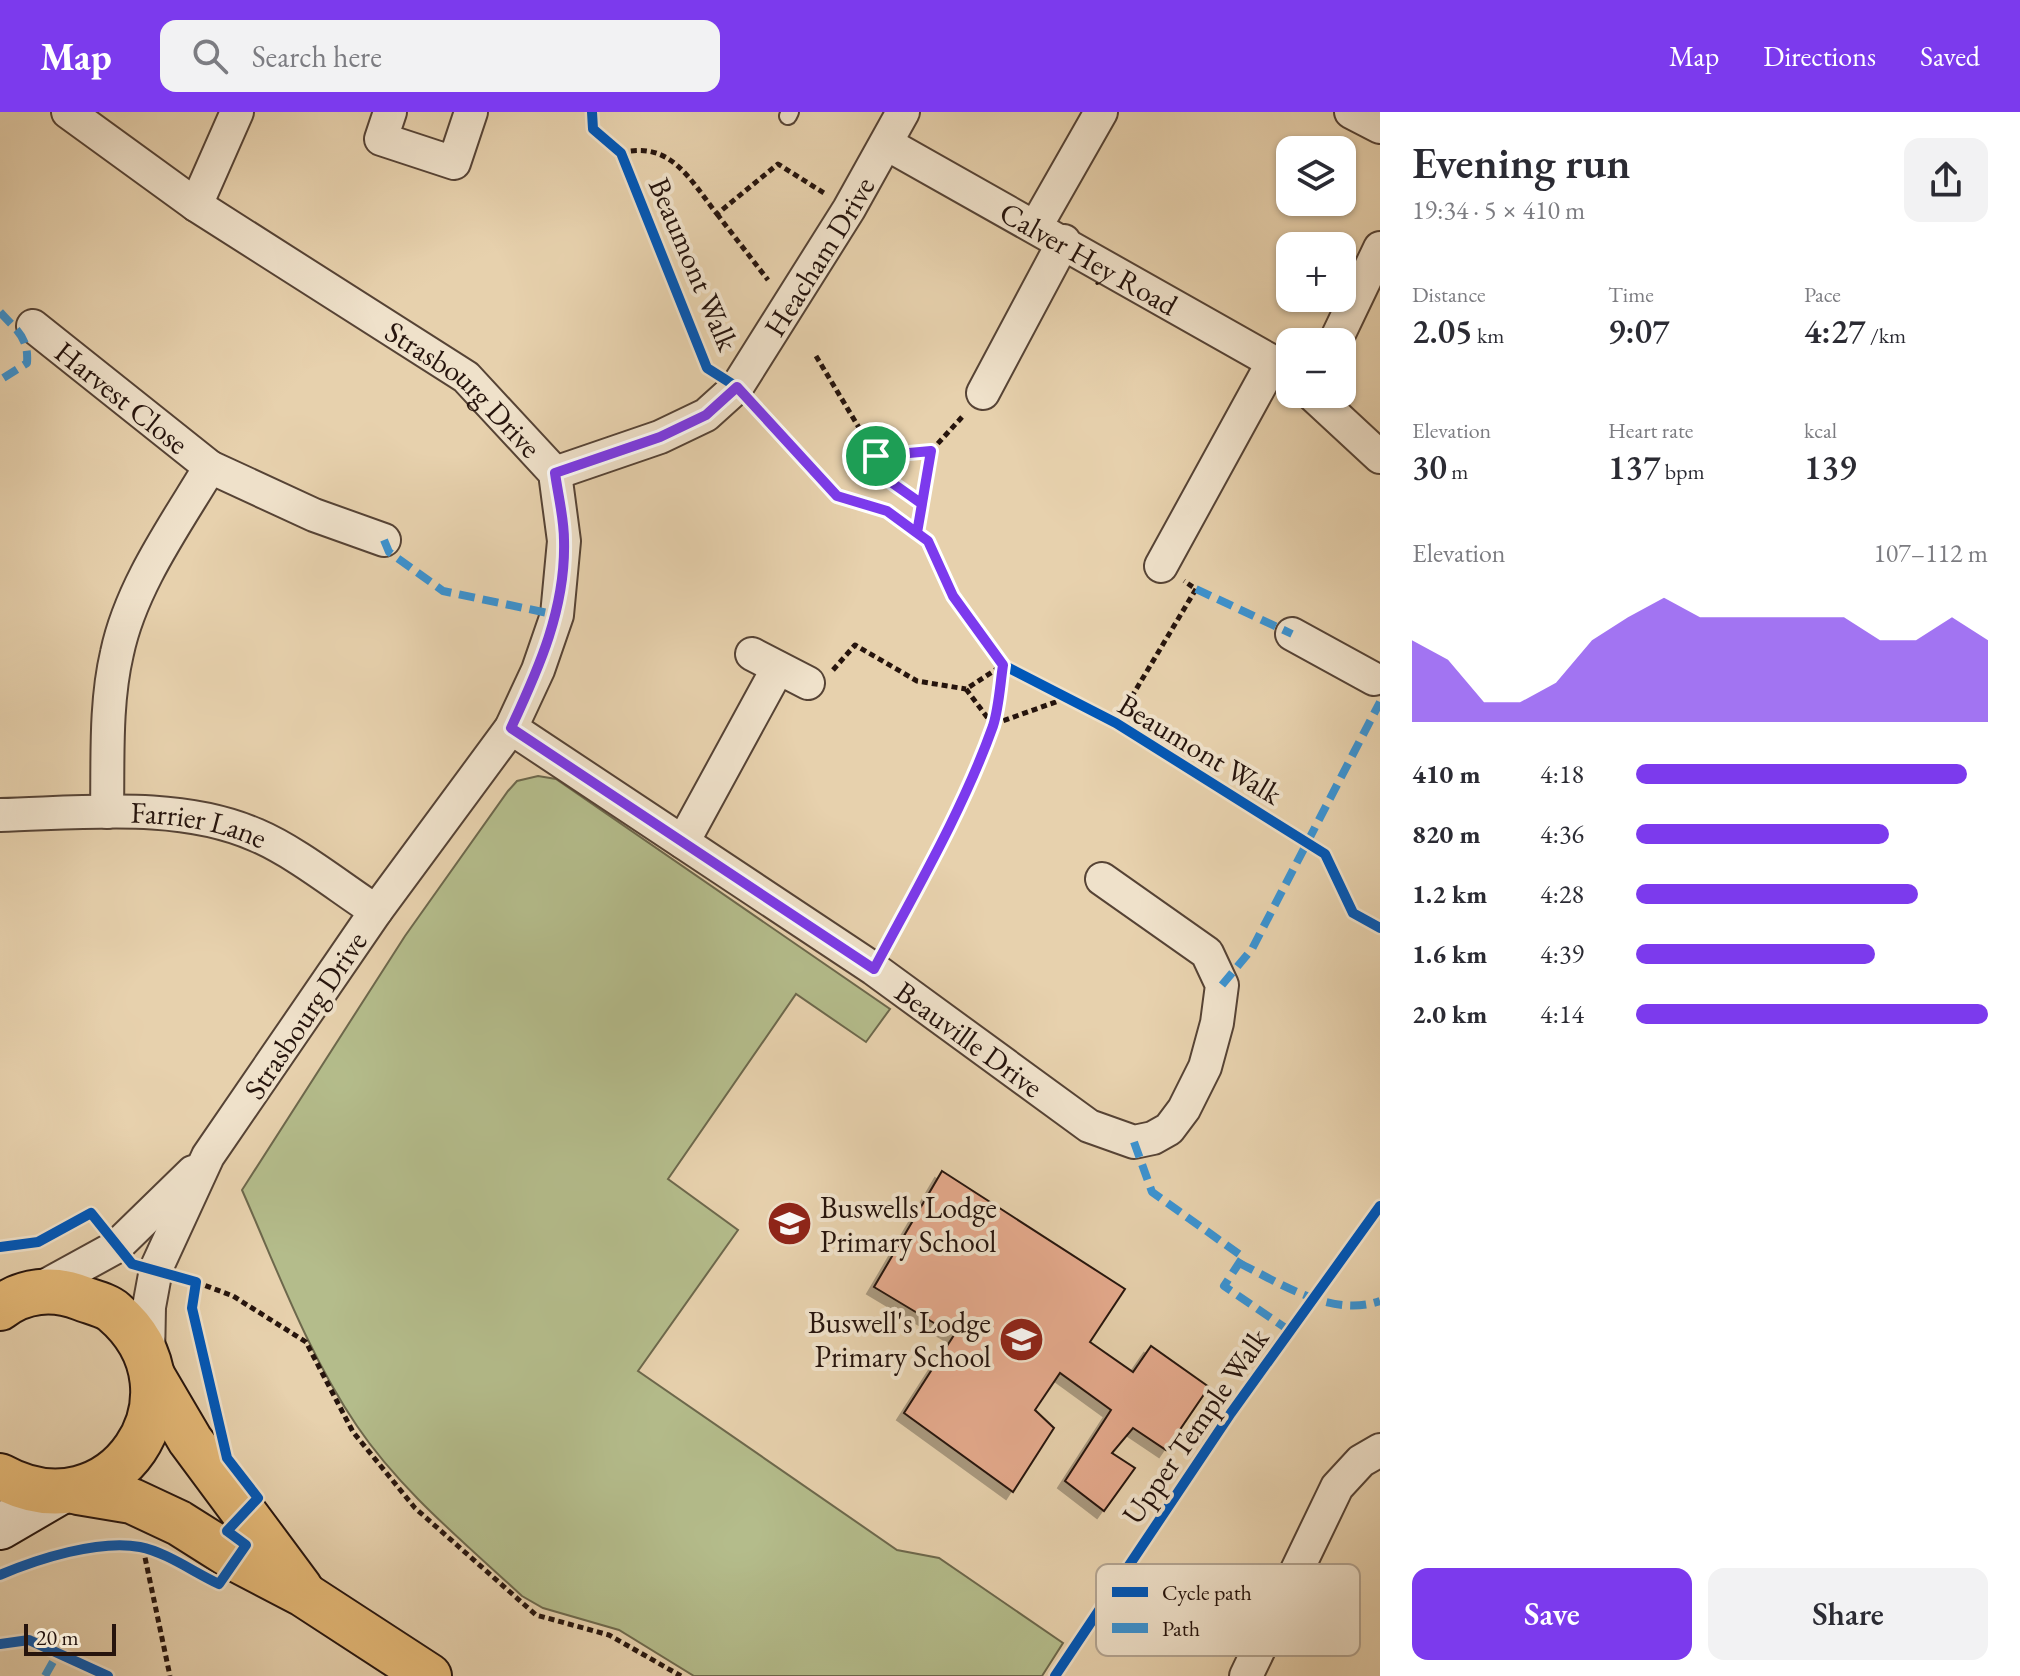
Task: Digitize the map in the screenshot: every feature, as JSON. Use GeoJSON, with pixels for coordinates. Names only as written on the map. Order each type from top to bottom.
{"type":"FeatureCollection","features":[{"type":"Feature","properties":{"kind":"highway"},"geometry":{"type":"LineString","coordinates":[[11,1299],[64,1292],[112,1310],[139,1339],[150,1368],[190,1440],[303,1594]]}},
{"type":"Feature","properties":{"kind":"highway"},"geometry":{"type":"LineString","coordinates":[[69,1492],[128,1459],[144,1434],[153,1400],[150,1368]]}},
{"type":"Feature","properties":{"kind":"highway"},"geometry":{"type":"LineString","coordinates":[[0,1476],[19,1487],[132,1501],[179,1523],[236,1559],[303,1594],[429,1676]]}},
{"type":"Feature","properties":{"kind":"street","name":"Strasbourg Drive"},"geometry":{"type":"LineString","coordinates":[[68,112],[196,205],[466,377],[555,473],[564,541],[557,615],[538,670],[511,728],[376,911],[208,1156],[156,1269],[149,1307],[150,1368]]}},
{"type":"Feature","properties":{"kind":"street"},"geometry":{"type":"LineString","coordinates":[[196,205],[237,112]]}},
{"type":"Feature","properties":{"kind":"street"},"geometry":{"type":"LineString","coordinates":[[390,112],[381,139],[454,163],[471,112]]}},
{"type":"Feature","properties":{"kind":"street","name":"Heacham Drive"},"geometry":{"type":"LineString","coordinates":[[555,473],[660,437],[706,415],[737,387],[849,209],[903,112]]}},
{"type":"Feature","properties":{"kind":"street"},"geometry":{"type":"LineString","coordinates":[[1036,226],[1101,112]]}},
{"type":"Feature","properties":{"kind":"street"},"geometry":{"type":"LineString","coordinates":[[1351,112],[1380,127]]}},
{"type":"Feature","properties":{"kind":"street","name":"Calver Hey Road"},"geometry":{"type":"LineString","coordinates":[[887,144],[1064,241],[1276,366]]}},
{"type":"Feature","properties":{"kind":"street"},"geometry":{"type":"LineString","coordinates":[[983,393],[1064,241]]}},
{"type":"Feature","properties":{"kind":"street"},"geometry":{"type":"LineString","coordinates":[[1342,328],[1380,248]]}},
{"type":"Feature","properties":{"kind":"street","name":"Harvest Close"},"geometry":{"type":"LineString","coordinates":[[33,326],[210,467],[314,515],[384,540]]}},
{"type":"Feature","properties":{"kind":"street"},"geometry":{"type":"LineString","coordinates":[[1161,566],[1276,377]]}},
{"type":"Feature","properties":{"kind":"street"},"geometry":{"type":"LineString","coordinates":[[1327,408],[1380,457]]}},
{"type":"Feature","properties":{"kind":"street","name":"Harvest Close"},"geometry":{"type":"LineString","coordinates":[[107,812],[108,732],[116,653],[132,606],[210,467]]}},
{"type":"Feature","properties":{"kind":"street"},"geometry":{"type":"LineString","coordinates":[[1292,634],[1378,677]]}},
{"type":"Feature","properties":{"kind":"street"},"geometry":{"type":"LineString","coordinates":[[683,842],[765,661],[808,683]]}},
{"type":"Feature","properties":{"kind":"street","name":"Beauville Drive"},"geometry":{"type":"LineString","coordinates":[[511,728],[874,969],[1089,1126],[1134,1142],[1153,1138],[1169,1129],[1184,1109],[1205,1067],[1217,1023],[1222,985],[1207,953],[1102,879]]}},
{"type":"Feature","properties":{"kind":"street","name":"Farrier Lane"},"geometry":{"type":"LineString","coordinates":[[0,815],[107,812],[190,817],[258,835],[376,911]]}},
{"type":"Feature","properties":{"kind":"street","name":"Strasbourg Drive"},"geometry":{"type":"LineString","coordinates":[[11,1299],[116,1247],[208,1156]]}},
{"type":"Feature","properties":{"kind":"street"},"geometry":{"type":"LineString","coordinates":[[1300,1564],[1337,1487],[1361,1461],[1380,1450]]}},
{"type":"Feature","properties":{"kind":"street"},"geometry":{"type":"LineString","coordinates":[[0,1527],[69,1492]]}},
{"type":"Feature","properties":{"kind":"street"},"geometry":{"type":"LineString","coordinates":[[1246,1676],[1256,1656]]}},
{"type":"Feature","properties":{"kind":"path"},"geometry":{"type":"LineString","coordinates":[[617,150],[641,148],[677,161],[736,234],[772,286]]}},
{"type":"Feature","properties":{"kind":"path"},"geometry":{"type":"LineString","coordinates":[[717,214],[778,164],[849,209]]}},
{"type":"Feature","properties":{"kind":"path"},"geometry":{"type":"LineString","coordinates":[[816,356],[888,480],[922,504]]}},
{"type":"Feature","properties":{"kind":"path"},"geometry":{"type":"LineString","coordinates":[[917,533],[931,451],[983,393]]}},
{"type":"Feature","properties":{"kind":"path"},"geometry":{"type":"LineString","coordinates":[[876,456],[931,451]]}},
{"type":"Feature","properties":{"kind":"path"},"geometry":{"type":"LineString","coordinates":[[907,525],[928,541]]}},
{"type":"Feature","properties":{"kind":"path"},"geometry":{"type":"LineString","coordinates":[[1116,723],[1196,589],[1161,566]]}},
{"type":"Feature","properties":{"kind":"path"},"geometry":{"type":"LineString","coordinates":[[808,683],[826,677],[855,645],[917,681],[966,689],[994,724]]}},
{"type":"Feature","properties":{"kind":"path"},"geometry":{"type":"LineString","coordinates":[[995,654],[1003,665],[1015,672]]}},
{"type":"Feature","properties":{"kind":"path"},"geometry":{"type":"LineString","coordinates":[[966,689],[1003,665]]}},
{"type":"Feature","properties":{"kind":"path"},"geometry":{"type":"LineString","coordinates":[[874,969],[931,862],[994,724],[1003,665]]}},
{"type":"Feature","properties":{"kind":"path"},"geometry":{"type":"LineString","coordinates":[[994,724],[1064,699]]}},
{"type":"Feature","properties":{"kind":"path"},"geometry":{"type":"LineString","coordinates":[[156,1269],[233,1296],[306,1342],[353,1432],[415,1508],[536,1615],[609,1635],[681,1676]]}},
{"type":"Feature","properties":{"kind":"path"},"geometry":{"type":"LineString","coordinates":[[194,1295],[196,1282]]}},
{"type":"Feature","properties":{"kind":"path"},"geometry":{"type":"LineString","coordinates":[[138,1547],[156,1553]]}},
{"type":"Feature","properties":{"kind":"path"},"geometry":{"type":"LineString","coordinates":[[138,1547],[170,1676]]}},
{"type":"Feature","properties":{"kind":"path"},"geometry":{"type":"LineString","coordinates":[[1057,1675],[1065,1661]]}},
{"type":"Feature","properties":{"kind":"green space"},"geometry":{"type":"Polygon","coordinates":[[[538,776],[556,779],[890,1009],[866,1042],[796,994],[668,1179],[738,1230],[638,1371],[897,1550],[939,1558],[1063,1643],[1042,1676],[694,1676],[619,1630],[543,1608],[522,1596],[393,1473],[357,1426],[323,1370],[242,1190],[405,936],[508,791],[517,781],[538,776]]]}},
{"type":"Feature","properties":{"kind":"building","name":"Buswell's Lodge Primary School"},"geometry":{"type":"Polygon","coordinates":[[[942,1171],[1125,1289],[1090,1342],[1133,1372],[1151,1346],[1209,1387],[1166,1450],[1133,1428],[1112,1453],[1135,1468],[1104,1511],[1065,1481],[1111,1410],[1060,1373],[1035,1410],[1054,1428],[1013,1492],[904,1413],[954,1335],[874,1287],[942,1171]]]}},
{"type":"Feature","properties":{"kind":"marked path"},"geometry":{"type":"LineString","coordinates":[[0,312],[20,334],[27,354],[27,363],[0,380]]}},
{"type":"Feature","properties":{"kind":"marked path"},"geometry":{"type":"LineString","coordinates":[[384,540],[389,552],[443,591],[557,615]]}},
{"type":"Feature","properties":{"kind":"marked path"},"geometry":{"type":"LineString","coordinates":[[1196,589],[1292,634]]}},
{"type":"Feature","properties":{"kind":"marked path"},"geometry":{"type":"LineString","coordinates":[[1222,985],[1252,949],[1380,702]]}},
{"type":"Feature","properties":{"kind":"marked path"},"geometry":{"type":"LineString","coordinates":[[1134,1142],[1152,1192],[1243,1257],[1224,1286],[1290,1331]]}},
{"type":"Feature","properties":{"kind":"marked path"},"geometry":{"type":"LineString","coordinates":[[1239,1263],[1325,1302],[1362,1305],[1380,1301]]}},
{"type":"Feature","properties":{"kind":"marked path"},"geometry":{"type":"LineString","coordinates":[[45,1676],[58,1653]]}},
{"type":"Feature","properties":{"kind":"cycle path","name":"Beaumont Walk"},"geometry":{"type":"LineString","coordinates":[[592,112],[593,129],[621,153],[707,368],[737,387],[837,496],[887,511],[928,541],[953,596],[1003,665],[1116,723],[1325,854],[1353,913],[1380,928]]}},
{"type":"Feature","properties":{"kind":"cycle path","name":"Upper Temple Walk"},"geometry":{"type":"LineString","coordinates":[[1130,1564],[1231,1413],[1380,1206]]}},
{"type":"Feature","properties":{"kind":"cycle path"},"geometry":{"type":"LineString","coordinates":[[0,1247],[38,1242],[91,1213],[132,1264],[196,1282],[192,1308],[227,1458],[258,1498],[227,1531],[246,1545],[219,1584],[160,1553],[124,1545],[69,1552],[0,1575]]}},
{"type":"Feature","properties":{"kind":"cycle path","name":"Upper Temple Walk"},"geometry":{"type":"LineString","coordinates":[[1055,1676],[1096,1615]]}},
{"type":"Feature","properties":{"kind":"cycle path"},"geometry":{"type":"LineString","coordinates":[[0,1644],[29,1640],[108,1676]]}},
{"type":"Feature","properties":{"kind":"place","name":"Buswells Lodge Primary School"},"geometry":{"type":"Point","coordinates":[789,1224]}},
{"type":"Feature","properties":{"kind":"place","name":"Buswell's Lodge Primary School"},"geometry":{"type":"Point","coordinates":[1022,1339]}},
{"type":"Feature","properties":{"kind":"route"},"geometry":{"type":"LineString","coordinates":[[876,456],[888,480],[922,504],[917,533],[887,511],[837,496],[737,387],[706,415],[660,437],[555,473],[564,541],[557,615],[538,670],[511,728],[874,969],[931,862],[976,767],[994,723],[1003,665],[953,596],[928,541],[917,533],[922,504],[931,451],[876,456]]}}]}
